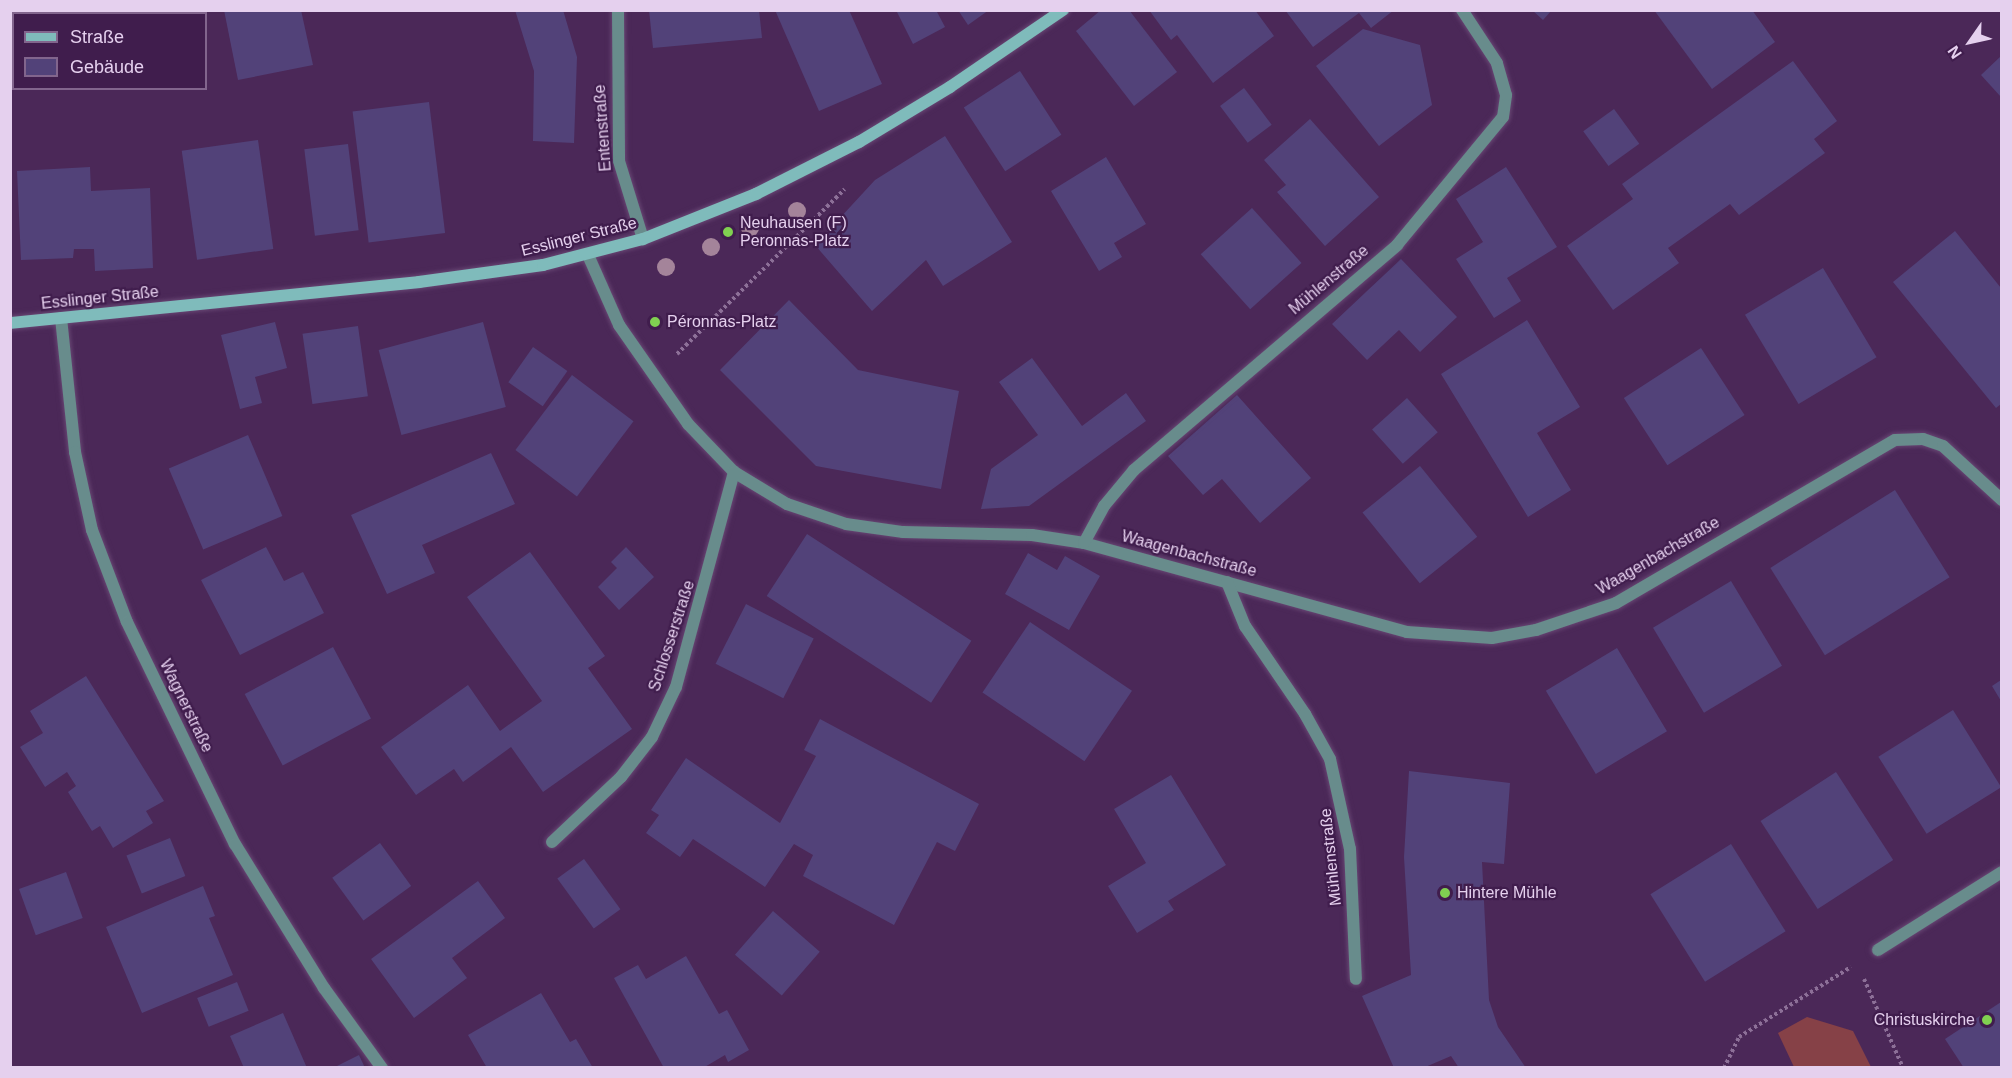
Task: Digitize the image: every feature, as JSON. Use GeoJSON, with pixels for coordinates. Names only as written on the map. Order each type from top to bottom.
{"type":"FeatureCollection","features":[{"type":"Feature","properties":{"kind":"main road","name":"Esslinger Straße"},"geometry":{"type":"LineString","coordinates":[[10,323],[419,282],[588,255],[643,239],[756,194],[859,142],[950,87],[1063,10]]}},
{"type":"Feature","properties":{"kind":"street","name":"Entenstraße"},"geometry":{"type":"LineString","coordinates":[[618,10],[619,161],[643,239]]}},
{"type":"Feature","properties":{"kind":"street","name":"Mühlenstraße"},"geometry":{"type":"LineString","coordinates":[[1084,543],[1104,506],[1134,470],[1397,245],[1503,117],[1506,95],[1497,63],[1462,10]]}},
{"type":"Feature","properties":{"kind":"street"},"geometry":{"type":"LineString","coordinates":[[588,255],[619,325],[653,378],[688,424],[734,472],[787,504],[846,524],[1084,543]]}},
{"type":"Feature","properties":{"kind":"street","name":"Wagnerstraße"},"geometry":{"type":"LineString","coordinates":[[61,318],[75,452],[92,531],[128,622],[235,844],[324,988],[382,1068]]}},
{"type":"Feature","properties":{"kind":"street","name":"Waagenbachstraße"},"geometry":{"type":"LineString","coordinates":[[1084,543],[1407,632],[1492,638],[1536,630],[1616,603],[1894,440],[1923,439],[1943,446],[2001,500]]}},
{"type":"Feature","properties":{"kind":"street","name":"Schlosserstraße"},"geometry":{"type":"LineString","coordinates":[[552,842],[621,777],[652,737],[676,687],[734,472]]}},
{"type":"Feature","properties":{"kind":"street","name":"Mühlenstraße"},"geometry":{"type":"LineString","coordinates":[[1227,582],[1245,626],[1305,714],[1332,768],[1350,849],[1356,979]]}},
{"type":"Feature","properties":{"kind":"street"},"geometry":{"type":"LineString","coordinates":[[1878,950],[2001,872]]}},
{"type":"Feature","properties":{"kind":"path"},"geometry":{"type":"LineString","coordinates":[[653,378],[867,166],[859,142]]}},
{"type":"Feature","properties":{"kind":"path"},"geometry":{"type":"LineString","coordinates":[[1724,1068],[1739,1037],[1878,950]]}},
{"type":"Feature","properties":{"kind":"path"},"geometry":{"type":"LineString","coordinates":[[1857,964],[1903,1068]]}},
{"type":"Feature","properties":{"kind":"shaded area"},"geometry":{"type":"Polygon","coordinates":[[[1807,1017],[1853,1031],[1871,1067],[1794,1067],[1778,1033],[1807,1017]]]}},
{"type":"Feature","properties":{"kind":"building"},"geometry":{"type":"Polygon","coordinates":[[[63,10],[148,10],[148,12],[63,12],[63,10]]]}},
{"type":"Feature","properties":{"kind":"building"},"geometry":{"type":"Polygon","coordinates":[[[224,10],[301,10],[313,65],[238,80],[224,10]]]}},
{"type":"Feature","properties":{"kind":"building"},"geometry":{"type":"Polygon","coordinates":[[[515,10],[563,10],[577,57],[574,143],[533,141],[534,71],[515,10]]]}},
{"type":"Feature","properties":{"kind":"building"},"geometry":{"type":"Polygon","coordinates":[[[649,10],[759,10],[762,38],[653,48],[649,10]]]}},
{"type":"Feature","properties":{"kind":"building"},"geometry":{"type":"Polygon","coordinates":[[[775,10],[849,10],[882,84],[819,111],[775,10]]]}},
{"type":"Feature","properties":{"kind":"building"},"geometry":{"type":"Polygon","coordinates":[[[896,10],[936,10],[945,27],[913,44],[896,10]]]}},
{"type":"Feature","properties":{"kind":"building"},"geometry":{"type":"Polygon","coordinates":[[[958,10],[989,10],[968,25],[958,10]]]}},
{"type":"Feature","properties":{"kind":"building"},"geometry":{"type":"Polygon","coordinates":[[[1101,10],[1129,10],[1177,72],[1134,106],[1076,31],[1101,10]]]}},
{"type":"Feature","properties":{"kind":"building"},"geometry":{"type":"Polygon","coordinates":[[[1149,10],[1255,10],[1274,36],[1213,83],[1177,35],[1171,40],[1149,10]]]}},
{"type":"Feature","properties":{"kind":"building"},"geometry":{"type":"Polygon","coordinates":[[[1285,10],[1394,10],[1371,28],[1359,13],[1313,47],[1285,10]]]}},
{"type":"Feature","properties":{"kind":"building"},"geometry":{"type":"Polygon","coordinates":[[[1532,10],[1552,10],[1543,20],[1532,10]]]}},
{"type":"Feature","properties":{"kind":"building"},"geometry":{"type":"Polygon","coordinates":[[[1654,10],[1752,10],[1775,42],[1712,89],[1654,10]]]}},
{"type":"Feature","properties":{"kind":"building"},"geometry":{"type":"Polygon","coordinates":[[[1363,29],[1420,45],[1432,105],[1379,146],[1316,66],[1363,29]]]}},
{"type":"Feature","properties":{"kind":"building"},"geometry":{"type":"Polygon","coordinates":[[[2001,56],[2001,97],[1981,75],[2001,56]]]}},
{"type":"Feature","properties":{"kind":"building"},"geometry":{"type":"Polygon","coordinates":[[[1793,61],[1837,121],[1814,139],[1825,153],[1739,215],[1730,204],[1668,248],[1679,263],[1613,310],[1567,246],[1633,199],[1622,184],[1793,61]]]}},
{"type":"Feature","properties":{"kind":"building"},"geometry":{"type":"Polygon","coordinates":[[[1020,71],[1061,135],[1005,171],[964,107],[1020,71]]]}},
{"type":"Feature","properties":{"kind":"building"},"geometry":{"type":"Polygon","coordinates":[[[1244,88],[1272,125],[1248,143],[1220,106],[1244,88]]]}},
{"type":"Feature","properties":{"kind":"building"},"geometry":{"type":"Polygon","coordinates":[[[429,102],[445,233],[369,242],[353,111],[429,102]]]}},
{"type":"Feature","properties":{"kind":"building"},"geometry":{"type":"Polygon","coordinates":[[[1614,109],[1639,144],[1609,166],[1583,131],[1614,109]]]}},
{"type":"Feature","properties":{"kind":"building"},"geometry":{"type":"Polygon","coordinates":[[[1310,119],[1379,197],[1325,246],[1277,192],[1286,185],[1264,160],[1310,119]]]}},
{"type":"Feature","properties":{"kind":"building"},"geometry":{"type":"Polygon","coordinates":[[[945,136],[1012,242],[943,286],[926,260],[872,311],[815,245],[875,180],[945,136]]]}},
{"type":"Feature","properties":{"kind":"building"},"geometry":{"type":"Polygon","coordinates":[[[258,140],[273,249],[197,260],[182,151],[258,140]]]}},
{"type":"Feature","properties":{"kind":"building"},"geometry":{"type":"Polygon","coordinates":[[[348,144],[359,230],[315,236],[304,149],[348,144]]]}},
{"type":"Feature","properties":{"kind":"building"},"geometry":{"type":"Polygon","coordinates":[[[1106,157],[1146,224],[1114,243],[1122,257],[1099,271],[1051,191],[1106,157]]]}},
{"type":"Feature","properties":{"kind":"building"},"geometry":{"type":"Polygon","coordinates":[[[90,167],[91,191],[150,188],[153,268],[95,271],[94,249],[74,249],[73,258],[21,260],[17,171],[90,167]]]}},
{"type":"Feature","properties":{"kind":"building"},"geometry":{"type":"Polygon","coordinates":[[[1506,167],[1557,247],[1507,278],[1521,301],[1494,318],[1456,259],[1483,242],[1456,199],[1506,167]]]}},
{"type":"Feature","properties":{"kind":"building"},"geometry":{"type":"Polygon","coordinates":[[[1252,208],[1302,263],[1250,309],[1201,254],[1252,208]]]}},
{"type":"Feature","properties":{"kind":"building"},"geometry":{"type":"Polygon","coordinates":[[[1955,231],[2001,288],[2001,404],[1996,408],[1893,282],[1955,231]]]}},
{"type":"Feature","properties":{"kind":"building"},"geometry":{"type":"Polygon","coordinates":[[[1401,259],[1457,317],[1420,352],[1399,330],[1367,360],[1332,324],[1401,259]]]}},
{"type":"Feature","properties":{"kind":"building"},"geometry":{"type":"Polygon","coordinates":[[[1823,268],[1877,357],[1799,404],[1745,315],[1823,268]]]}},
{"type":"Feature","properties":{"kind":"building"},"geometry":{"type":"Polygon","coordinates":[[[789,300],[858,370],[959,391],[941,489],[816,466],[720,370],[789,300]]]}},
{"type":"Feature","properties":{"kind":"building"},"geometry":{"type":"Polygon","coordinates":[[[1527,320],[1580,407],[1537,433],[1571,490],[1528,517],[1441,374],[1527,320]]]}},
{"type":"Feature","properties":{"kind":"building"},"geometry":{"type":"Polygon","coordinates":[[[275,322],[287,368],[255,377],[262,403],[240,409],[221,335],[275,322]]]}},
{"type":"Feature","properties":{"kind":"building"},"geometry":{"type":"Polygon","coordinates":[[[483,322],[506,407],[401,435],[379,350],[483,322]]]}},
{"type":"Feature","properties":{"kind":"building"},"geometry":{"type":"Polygon","coordinates":[[[358,326],[368,396],[312,404],[303,334],[358,326]]]}},
{"type":"Feature","properties":{"kind":"building"},"geometry":{"type":"Polygon","coordinates":[[[533,347],[567,371],[543,406],[508,382],[533,347]]]}},
{"type":"Feature","properties":{"kind":"building"},"geometry":{"type":"Polygon","coordinates":[[[1701,348],[1745,415],[1667,465],[1624,398],[1701,348]]]}},
{"type":"Feature","properties":{"kind":"building"},"geometry":{"type":"Polygon","coordinates":[[[1032,358],[1082,426],[1126,393],[1146,421],[1029,506],[981,509],[991,469],[1038,435],[999,382],[1032,358]]]}},
{"type":"Feature","properties":{"kind":"building"},"geometry":{"type":"Polygon","coordinates":[[[572,375],[633,421],[577,496],[515,450],[572,375]]]}},
{"type":"Feature","properties":{"kind":"building"},"geometry":{"type":"Polygon","coordinates":[[[1237,395],[1311,478],[1260,523],[1222,479],[1203,495],[1168,456],[1237,395]]]}},
{"type":"Feature","properties":{"kind":"building"},"geometry":{"type":"Polygon","coordinates":[[[1407,398],[1438,432],[1403,464],[1372,429],[1407,398]]]}},
{"type":"Feature","properties":{"kind":"building"},"geometry":{"type":"Polygon","coordinates":[[[248,435],[282,516],[203,550],[169,469],[248,435]]]}},
{"type":"Feature","properties":{"kind":"building"},"geometry":{"type":"Polygon","coordinates":[[[491,453],[515,504],[422,545],[435,573],[387,594],[351,515],[491,453]]]}},
{"type":"Feature","properties":{"kind":"building"},"geometry":{"type":"Polygon","coordinates":[[[1420,466],[1477,537],[1420,583],[1362,513],[1420,466]]]}},
{"type":"Feature","properties":{"kind":"building"},"geometry":{"type":"Polygon","coordinates":[[[1895,490],[1950,577],[1825,655],[1770,568],[1895,490]]]}},
{"type":"Feature","properties":{"kind":"building"},"geometry":{"type":"Polygon","coordinates":[[[807,534],[971,641],[931,703],[767,596],[807,534]]]}},
{"type":"Feature","properties":{"kind":"building"},"geometry":{"type":"Polygon","coordinates":[[[266,547],[284,581],[303,572],[324,613],[240,655],[201,580],[266,547]]]}},
{"type":"Feature","properties":{"kind":"building"},"geometry":{"type":"Polygon","coordinates":[[[626,547],[654,577],[619,610],[598,587],[617,568],[611,562],[626,547]]]}},
{"type":"Feature","properties":{"kind":"building"},"geometry":{"type":"Polygon","coordinates":[[[530,552],[605,656],[588,668],[632,729],[543,792],[511,747],[463,782],[454,769],[416,795],[381,747],[468,685],[500,731],[542,701],[467,597],[530,552]]]}},
{"type":"Feature","properties":{"kind":"building"},"geometry":{"type":"Polygon","coordinates":[[[1028,553],[1057,570],[1065,556],[1100,576],[1069,630],[1005,594],[1028,553]]]}},
{"type":"Feature","properties":{"kind":"building"},"geometry":{"type":"Polygon","coordinates":[[[1731,581],[1782,666],[1704,713],[1653,628],[1731,581]]]}},
{"type":"Feature","properties":{"kind":"building"},"geometry":{"type":"Polygon","coordinates":[[[746,604],[814,639],[783,698],[716,664],[746,604]]]}},
{"type":"Feature","properties":{"kind":"building"},"geometry":{"type":"Polygon","coordinates":[[[1030,622],[1132,691],[1084,761],[982,692],[1030,622]]]}},
{"type":"Feature","properties":{"kind":"building"},"geometry":{"type":"Polygon","coordinates":[[[333,647],[371,719],[283,765],[245,694],[333,647]]]}},
{"type":"Feature","properties":{"kind":"building"},"geometry":{"type":"Polygon","coordinates":[[[1617,648],[1667,731],[1596,774],[1546,691],[1617,648]]]}},
{"type":"Feature","properties":{"kind":"building"},"geometry":{"type":"Polygon","coordinates":[[[86,676],[164,801],[146,811],[153,823],[113,848],[100,826],[92,831],[68,792],[76,786],[67,772],[45,787],[20,747],[43,733],[30,711],[86,676]]]}},
{"type":"Feature","properties":{"kind":"building"},"geometry":{"type":"Polygon","coordinates":[[[2001,680],[2001,701],[1992,686],[2001,680]]]}},
{"type":"Feature","properties":{"kind":"building"},"geometry":{"type":"Polygon","coordinates":[[[1953,710],[2001,787],[1927,834],[1878,757],[1953,710]]]}},
{"type":"Feature","properties":{"kind":"building"},"geometry":{"type":"Polygon","coordinates":[[[820,719],[979,804],[955,851],[937,842],[894,925],[803,876],[813,855],[794,844],[765,887],[693,839],[680,857],[646,833],[659,815],[651,810],[686,758],[780,823],[816,756],[804,750],[820,719]]]}},
{"type":"Feature","properties":{"kind":"building","name":"Hintere Mühle"},"geometry":{"type":"Polygon","coordinates":[[[1409,771],[1510,783],[1504,864],[1482,862],[1489,1000],[1498,1027],[1526,1068],[1459,1068],[1451,1056],[1423,1068],[1394,1068],[1362,996],[1411,975],[1404,857],[1409,771]]]}},
{"type":"Feature","properties":{"kind":"building"},"geometry":{"type":"Polygon","coordinates":[[[1836,772],[1893,860],[1818,909],[1761,821],[1836,772]]]}},
{"type":"Feature","properties":{"kind":"building"},"geometry":{"type":"Polygon","coordinates":[[[1171,775],[1226,865],[1168,901],[1174,910],[1137,933],[1108,886],[1146,863],[1114,809],[1171,775]]]}},
{"type":"Feature","properties":{"kind":"building"},"geometry":{"type":"Polygon","coordinates":[[[170,838],[185,876],[142,894],[126,856],[170,838]]]}},
{"type":"Feature","properties":{"kind":"building"},"geometry":{"type":"Polygon","coordinates":[[[380,843],[411,886],[363,921],[332,878],[380,843]]]}},
{"type":"Feature","properties":{"kind":"building"},"geometry":{"type":"Polygon","coordinates":[[[1731,844],[1786,931],[1705,982],[1650,894],[1731,844]]]}},
{"type":"Feature","properties":{"kind":"building"},"geometry":{"type":"Polygon","coordinates":[[[584,859],[620,909],[594,929],[557,878],[584,859]]]}},
{"type":"Feature","properties":{"kind":"building"},"geometry":{"type":"Polygon","coordinates":[[[66,872],[83,918],[36,935],[19,889],[66,872]]]}},
{"type":"Feature","properties":{"kind":"building"},"geometry":{"type":"Polygon","coordinates":[[[478,881],[505,918],[452,958],[467,978],[414,1018],[371,959],[478,881]]]}},
{"type":"Feature","properties":{"kind":"building"},"geometry":{"type":"Polygon","coordinates":[[[203,886],[215,916],[209,918],[233,975],[142,1013],[106,927],[203,886]]]}},
{"type":"Feature","properties":{"kind":"building"},"geometry":{"type":"Polygon","coordinates":[[[773,911],[820,952],[782,995],[735,955],[773,911]]]}},
{"type":"Feature","properties":{"kind":"building"},"geometry":{"type":"Polygon","coordinates":[[[686,956],[719,1014],[727,1010],[749,1050],[728,1062],[725,1055],[703,1068],[664,1068],[614,978],[638,965],[646,979],[686,956]]]}},
{"type":"Feature","properties":{"kind":"building"},"geometry":{"type":"Polygon","coordinates":[[[237,982],[249,1011],[209,1027],[197,998],[237,982]]]}},
{"type":"Feature","properties":{"kind":"building"},"geometry":{"type":"Polygon","coordinates":[[[541,993],[570,1042],[576,1039],[593,1068],[487,1068],[468,1035],[541,993]]]}},
{"type":"Feature","properties":{"kind":"building","name":"Christuskirche"},"geometry":{"type":"Polygon","coordinates":[[[2001,1002],[2001,1068],[1964,1068],[1945,1039],[2001,1002]]]}},
{"type":"Feature","properties":{"kind":"building"},"geometry":{"type":"Polygon","coordinates":[[[283,1013],[307,1068],[244,1068],[230,1036],[283,1013]]]}},
{"type":"Feature","properties":{"kind":"building"},"geometry":{"type":"Polygon","coordinates":[[[359,1055],[365,1068],[333,1068],[359,1055]]]}},
{"type":"Feature","properties":{"kind":"place","name":"Neuhausen (F) Peronnas-Platz"},"geometry":{"type":"Point","coordinates":[728,232]}},
{"type":"Feature","properties":{"kind":"place","name":"Péronnas-Platz"},"geometry":{"type":"Point","coordinates":[655,322]}},
{"type":"Feature","properties":{"kind":"place","name":"Hintere Mühle"},"geometry":{"type":"Point","coordinates":[1445,893]}},
{"type":"Feature","properties":{"kind":"place","name":"Christuskirche"},"geometry":{"type":"Point","coordinates":[1987,1020]}}]}
